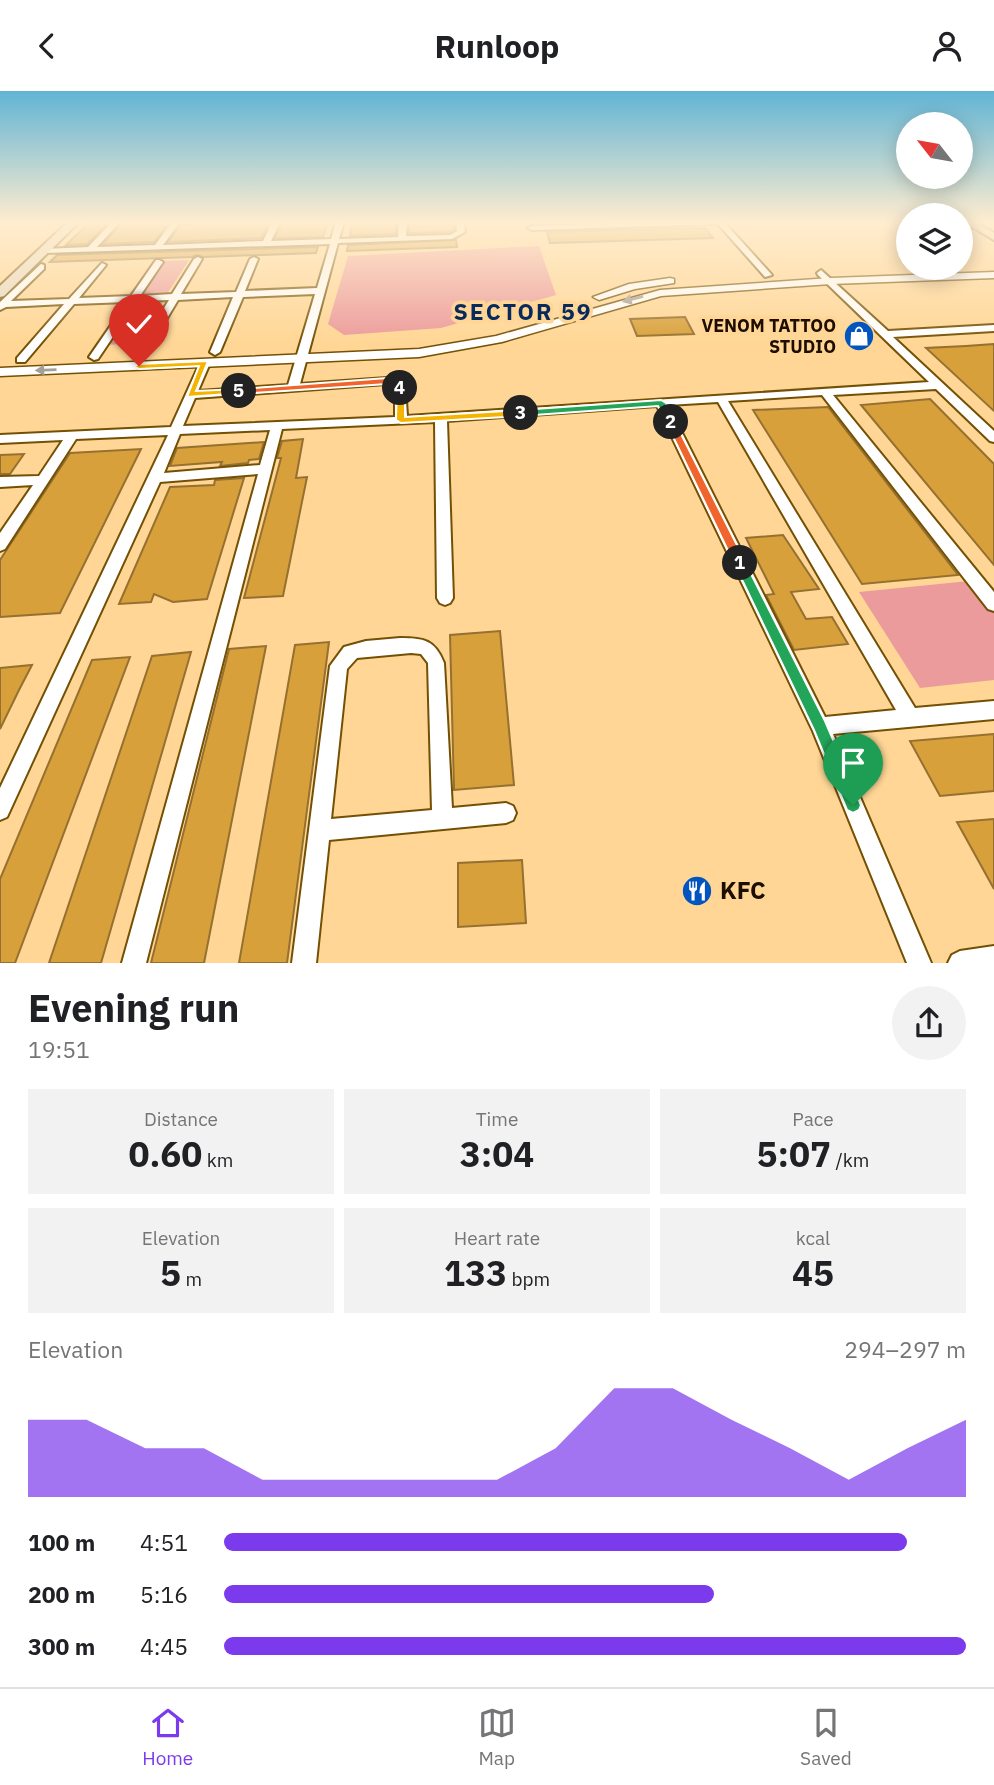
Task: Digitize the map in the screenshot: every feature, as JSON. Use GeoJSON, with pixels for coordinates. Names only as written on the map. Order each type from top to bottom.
{"type":"FeatureCollection","features":[{"type":"Feature","properties":{"kind":"main road"},"geometry":{"type":"LineString","coordinates":[[0,284],[23,263]]}},
{"type":"Feature","properties":{"kind":"main road"},"geometry":{"type":"LineString","coordinates":[[1,302],[34,263]]}},
{"type":"Feature","properties":{"kind":"street"},"geometry":{"type":"LineString","coordinates":[[94,357],[131,299],[158,263]]}},
{"type":"Feature","properties":{"kind":"street"},"geometry":{"type":"LineString","coordinates":[[140,355],[196,263]]}},
{"type":"Feature","properties":{"kind":"street"},"geometry":{"type":"LineString","coordinates":[[0,810],[252,263]]}},
{"type":"Feature","properties":{"kind":"street"},"geometry":{"type":"LineString","coordinates":[[293,387],[328,263]]}},
{"type":"Feature","properties":{"kind":"street"},"geometry":{"type":"LineString","coordinates":[[757,263],[768,275]]}},
{"type":"Feature","properties":{"kind":"street"},"geometry":{"type":"LineString","coordinates":[[21,360],[102,265]]}},
{"type":"Feature","properties":{"kind":"street"},"geometry":{"type":"LineString","coordinates":[[1,302],[41,267]]}},
{"type":"Feature","properties":{"kind":"street"},"geometry":{"type":"LineString","coordinates":[[0,372],[302,353],[458,348],[660,293],[826,277],[994,267]]}},
{"type":"Feature","properties":{"kind":"street"},"geometry":{"type":"LineString","coordinates":[[302,353],[431,341],[476,333],[633,286],[768,275],[994,275]]}},
{"type":"Feature","properties":{"kind":"street"},"geometry":{"type":"LineString","coordinates":[[826,277],[994,438]]}},
{"type":"Feature","properties":{"kind":"street"},"geometry":{"type":"LineString","coordinates":[[1,302],[69,302],[319,291]]}},
{"type":"Feature","properties":{"kind":"street"},"geometry":{"type":"LineString","coordinates":[[887,334],[988,328],[994,337]]}},
{"type":"Feature","properties":{"kind":"street"},"geometry":{"type":"LineString","coordinates":[[0,361],[140,355],[210,358]]}},
{"type":"Feature","properties":{"kind":"street"},"geometry":{"type":"LineString","coordinates":[[190,395],[387,381],[400,385],[401,420]]}},
{"type":"Feature","properties":{"kind":"street"},"geometry":{"type":"LineString","coordinates":[[0,439],[440,418],[940,385]]}},
{"type":"Feature","properties":{"kind":"street"},"geometry":{"type":"LineString","coordinates":[[826,393],[994,604]]}},
{"type":"Feature","properties":{"kind":"street"},"geometry":{"type":"LineString","coordinates":[[721,398],[910,717]]}},
{"type":"Feature","properties":{"kind":"street"},"geometry":{"type":"LineString","coordinates":[[661,403],[820,726],[919,963]]}},
{"type":"Feature","properties":{"kind":"street"},"geometry":{"type":"LineString","coordinates":[[440,418],[445,598]]}},
{"type":"Feature","properties":{"kind":"street"},"geometry":{"type":"LineString","coordinates":[[134,963],[277,426]]}},
{"type":"Feature","properties":{"kind":"street"},"geometry":{"type":"LineString","coordinates":[[0,545],[73,434]]}},
{"type":"Feature","properties":{"kind":"street"},"geometry":{"type":"LineString","coordinates":[[155,478],[265,470]]}},
{"type":"Feature","properties":{"kind":"street"},"geometry":{"type":"LineString","coordinates":[[0,482],[41,480]]}},
{"type":"Feature","properties":{"kind":"street"},"geometry":{"type":"LineString","coordinates":[[304,963],[338,666],[350,652],[359,649],[412,646],[425,648],[432,654],[436,663],[442,820]]}},
{"type":"Feature","properties":{"kind":"street"},"geometry":{"type":"LineString","coordinates":[[820,726],[994,711]]}},
{"type":"Feature","properties":{"kind":"street"},"geometry":{"type":"LineString","coordinates":[[321,831],[506,813]]}},
{"type":"Feature","properties":{"kind":"street"},"geometry":{"type":"LineString","coordinates":[[960,963],[994,958]]}},
{"type":"Feature","properties":{"kind":"shaded area"},"geometry":{"type":"Polygon","coordinates":[[[163,263],[187,263],[167,294],[139,295],[163,263]]]}},
{"type":"Feature","properties":{"kind":"shaded area"},"geometry":{"type":"Polygon","coordinates":[[[346,263],[545,263],[556,295],[441,328],[344,335],[328,324],[346,263]]]}},
{"type":"Feature","properties":{"kind":"shaded area"},"geometry":{"type":"Polygon","coordinates":[[[164,300],[137,343],[107,345],[137,301],[164,300]]]}},
{"type":"Feature","properties":{"kind":"shaded area"},"geometry":{"type":"Polygon","coordinates":[[[969,581],[994,612],[994,680],[920,688],[859,592],[969,581]]]}},
{"type":"Feature","properties":{"kind":"building"},"geometry":{"type":"Polygon","coordinates":[[[685,317],[694,334],[637,336],[630,319],[685,317]]]}},
{"type":"Feature","properties":{"kind":"building"},"geometry":{"type":"Polygon","coordinates":[[[994,344],[994,411],[926,348],[966,346],[994,344]]]}},
{"type":"Feature","properties":{"kind":"building"},"geometry":{"type":"Polygon","coordinates":[[[930,399],[994,464],[994,565],[861,405],[930,399]]]}},
{"type":"Feature","properties":{"kind":"building"},"geometry":{"type":"Polygon","coordinates":[[[828,407],[958,575],[862,584],[753,410],[828,407]]]}},
{"type":"Feature","properties":{"kind":"building"},"geometry":{"type":"Polygon","coordinates":[[[303,439],[296,478],[307,477],[283,596],[244,598],[281,458],[277,458],[282,441],[303,439]]]}},
{"type":"Feature","properties":{"kind":"building"},"geometry":{"type":"Polygon","coordinates":[[[264,442],[259,459],[249,460],[248,463],[170,466],[177,448],[264,442]]]}},
{"type":"Feature","properties":{"kind":"building"},"geometry":{"type":"Polygon","coordinates":[[[141,449],[60,613],[0,617],[0,560],[70,453],[141,449]]]}},
{"type":"Feature","properties":{"kind":"building"},"geometry":{"type":"Polygon","coordinates":[[[24,454],[10,474],[0,474],[0,455],[24,454]]]}},
{"type":"Feature","properties":{"kind":"building"},"geometry":{"type":"Polygon","coordinates":[[[244,478],[207,599],[173,602],[154,594],[151,602],[119,604],[170,487],[214,485],[215,480],[244,478]]]}},
{"type":"Feature","properties":{"kind":"building"},"geometry":{"type":"Polygon","coordinates":[[[783,535],[819,589],[791,592],[806,619],[832,617],[848,644],[794,650],[766,595],[774,594],[746,538],[783,535]]]}},
{"type":"Feature","properties":{"kind":"building"},"geometry":{"type":"Polygon","coordinates":[[[500,631],[514,785],[454,790],[450,635],[500,631]]]}},
{"type":"Feature","properties":{"kind":"building"},"geometry":{"type":"Polygon","coordinates":[[[329,642],[287,963],[239,963],[295,645],[329,642]]]}},
{"type":"Feature","properties":{"kind":"building"},"geometry":{"type":"Polygon","coordinates":[[[266,646],[204,963],[151,963],[229,649],[266,646]]]}},
{"type":"Feature","properties":{"kind":"building"},"geometry":{"type":"Polygon","coordinates":[[[191,652],[101,963],[49,963],[152,656],[191,652]]]}},
{"type":"Feature","properties":{"kind":"building"},"geometry":{"type":"Polygon","coordinates":[[[130,657],[15,963],[0,963],[0,879],[92,660],[130,657]]]}},
{"type":"Feature","properties":{"kind":"building"},"geometry":{"type":"Polygon","coordinates":[[[32,665],[19,690],[0,729],[0,668],[32,665]]]}},
{"type":"Feature","properties":{"kind":"building"},"geometry":{"type":"Polygon","coordinates":[[[994,734],[994,791],[940,796],[910,741],[994,734]]]}},
{"type":"Feature","properties":{"kind":"building"},"geometry":{"type":"Polygon","coordinates":[[[994,819],[994,889],[957,822],[994,819]]]}},
{"type":"Feature","properties":{"kind":"building"},"geometry":{"type":"Polygon","coordinates":[[[522,860],[526,923],[458,927],[458,863],[522,860]]]}},
{"type":"Feature","properties":{"kind":"place","name":"VENOM TATTOO STUDIO"},"geometry":{"type":"Point","coordinates":[859,336]}},
{"type":"Feature","properties":{"kind":"place","name":"KFC"},"geometry":{"type":"Point","coordinates":[697,891]}},
{"type":"Feature","properties":{"kind":"district","name":"SECTOR 59"},"geometry":{"type":"Point","coordinates":[523,312]}},
{"type":"Feature","properties":{"kind":"route"},"geometry":{"type":"LineString","coordinates":[[139,366],[205,363],[190,395],[387,381],[400,385],[401,420],[661,403],[820,726],[853,805]]}}]}
